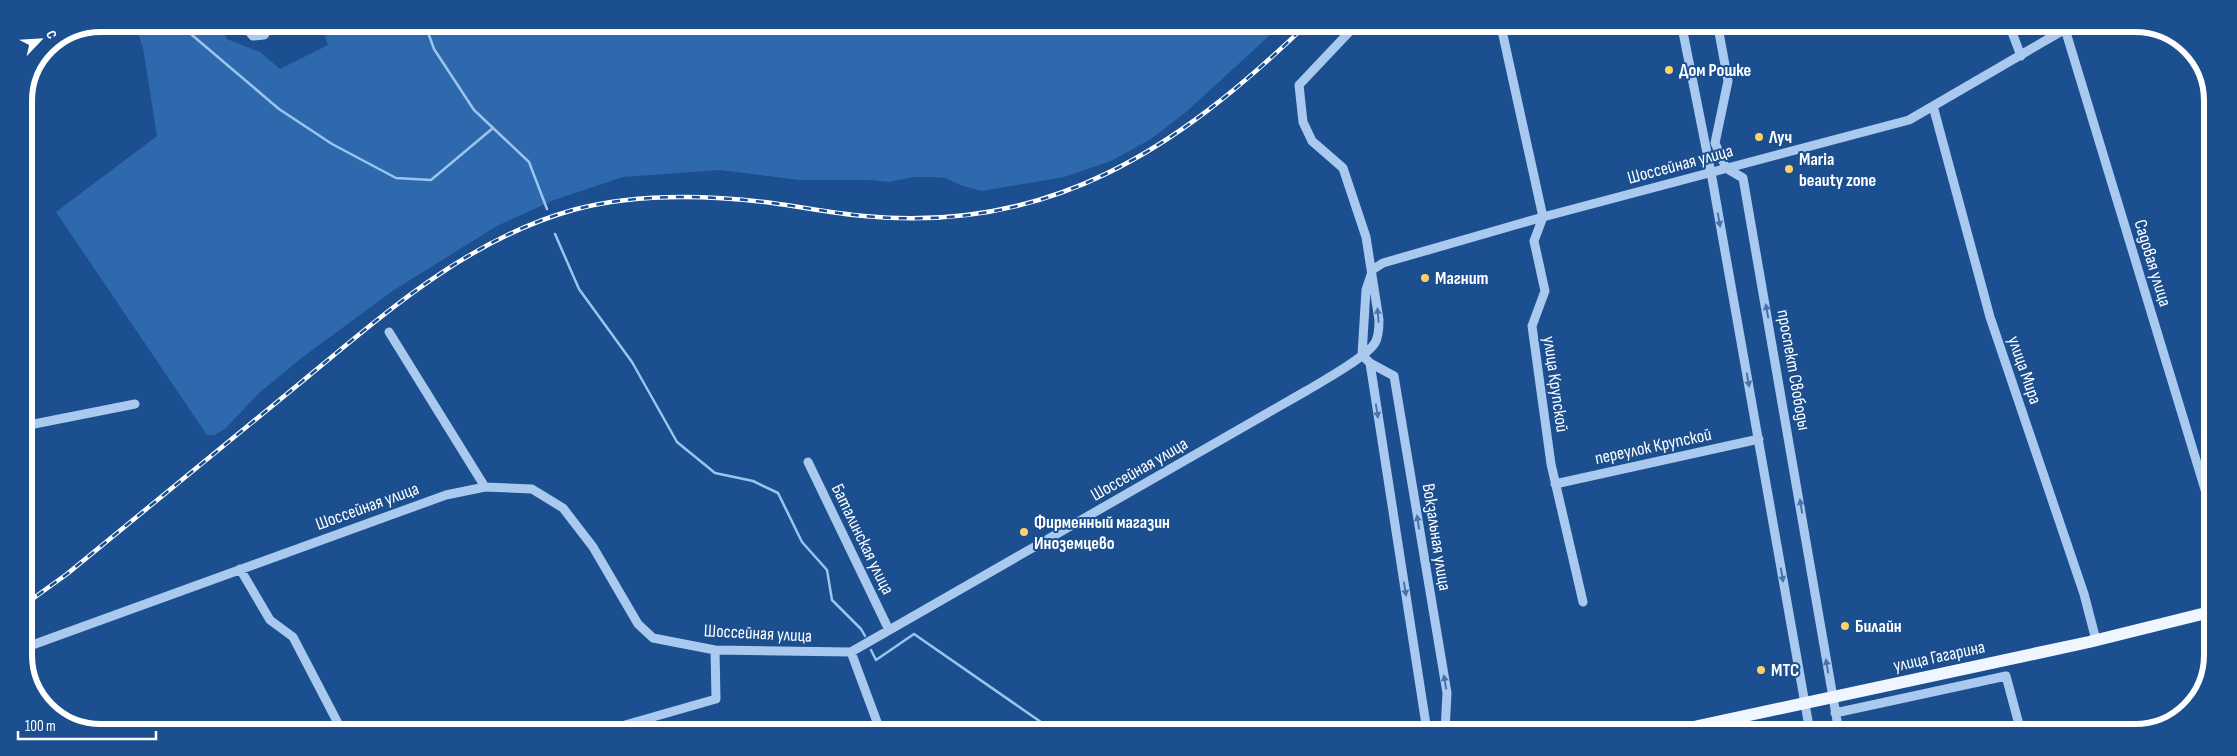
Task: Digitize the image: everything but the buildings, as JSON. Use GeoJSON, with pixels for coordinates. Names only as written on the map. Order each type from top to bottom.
{"type":"FeatureCollection","features":[{"type":"Feature","properties":{"kind":"main road","name":"улица Гагарина"},"geometry":{"type":"LineString","coordinates":[[1709,724],[2096,640],[2204,613]]}},
{"type":"Feature","properties":{"kind":"street"},"geometry":{"type":"LineString","coordinates":[[250,32],[253,36],[264,35],[266,32]]}},
{"type":"Feature","properties":{"kind":"street"},"geometry":{"type":"LineString","coordinates":[[1350,32],[1299,86],[1304,122],[1312,140],[1343,168],[1366,237],[1372,270],[1378,333],[1375,343],[1362,355]]}},
{"type":"Feature","properties":{"kind":"street"},"geometry":{"type":"LineString","coordinates":[[1502,32],[1543,217]]}},
{"type":"Feature","properties":{"kind":"street"},"geometry":{"type":"LineString","coordinates":[[1683,32],[1809,724]]}},
{"type":"Feature","properties":{"kind":"street","name":"проспект Свободы"},"geometry":{"type":"LineString","coordinates":[[1719,32],[1728,81],[1715,144],[1726,168],[1744,178],[1837,724]]}},
{"type":"Feature","properties":{"kind":"street"},"geometry":{"type":"LineString","coordinates":[[2012,32],[2021,56]]}},
{"type":"Feature","properties":{"kind":"street","name":"Шоссейная улица"},"geometry":{"type":"LineString","coordinates":[[1372,270],[1383,263],[1543,217],[1909,120],[2060,32]]}},
{"type":"Feature","properties":{"kind":"street","name":"Садовая улица"},"geometry":{"type":"LineString","coordinates":[[2067,32],[2204,486]]}},
{"type":"Feature","properties":{"kind":"street","name":"улица Мира"},"geometry":{"type":"LineString","coordinates":[[1933,106],[1990,317],[2081,584],[2096,640]]}},
{"type":"Feature","properties":{"kind":"street","name":"улица Крупской"},"geometry":{"type":"LineString","coordinates":[[1543,217],[1534,241],[1545,291],[1532,326],[1555,484],[1583,602]]}},
{"type":"Feature","properties":{"kind":"street"},"geometry":{"type":"LineString","coordinates":[[1362,355],[1366,290],[1372,270]]}},
{"type":"Feature","properties":{"kind":"street"},"geometry":{"type":"LineString","coordinates":[[389,332],[485,487]]}},
{"type":"Feature","properties":{"kind":"street","name":"Шоссейная улица"},"geometry":{"type":"LineString","coordinates":[[33,645],[446,495],[485,487],[532,489],[563,508],[593,547],[638,624],[653,638],[715,650],[851,652],[1306,392],[1362,355]]}},
{"type":"Feature","properties":{"kind":"street","name":"Вокзальная улица"},"geometry":{"type":"LineString","coordinates":[[1362,355],[1370,363],[1394,376],[1447,693],[1445,724]]}},
{"type":"Feature","properties":{"kind":"street"},"geometry":{"type":"LineString","coordinates":[[1370,363],[1426,724]]}},
{"type":"Feature","properties":{"kind":"street"},"geometry":{"type":"LineString","coordinates":[[33,424],[135,404]]}},
{"type":"Feature","properties":{"kind":"street","name":"переулок Крупской"},"geometry":{"type":"LineString","coordinates":[[1555,484],[1758,439]]}},
{"type":"Feature","properties":{"kind":"street","name":"Баталинская улица"},"geometry":{"type":"LineString","coordinates":[[808,462],[889,630]]}},
{"type":"Feature","properties":{"kind":"street"},"geometry":{"type":"LineString","coordinates":[[240,570],[270,620],[292,637],[338,724]]}},
{"type":"Feature","properties":{"kind":"street"},"geometry":{"type":"LineString","coordinates":[[628,724],[716,699],[715,650]]}},
{"type":"Feature","properties":{"kind":"street"},"geometry":{"type":"LineString","coordinates":[[851,652],[878,724]]}},
{"type":"Feature","properties":{"kind":"street"},"geometry":{"type":"LineString","coordinates":[[1835,713],[2006,676],[2019,724]]}},
{"type":"Feature","properties":{"kind":"shaded area"},"geometry":{"type":"Polygon","coordinates":[[[138,32],[224,32],[227,39],[260,52],[280,69],[328,45],[324,32],[1273,32],[1186,112],[1151,139],[1111,161],[1064,177],[982,191],[963,186],[945,178],[914,177],[889,182],[870,180],[799,180],[720,170],[623,177],[554,200],[497,226],[394,290],[304,356],[258,394],[225,429],[214,435],[207,435],[56,212],[157,136],[143,48],[138,32]]]}},
{"type":"Feature","properties":{"kind":"waterway"},"geometry":{"type":"LineString","coordinates":[[188,32],[279,109],[332,144],[396,178],[431,180],[493,128]]}},
{"type":"Feature","properties":{"kind":"waterway"},"geometry":{"type":"LineString","coordinates":[[428,32],[434,49],[474,110],[529,162],[547,209]]}},
{"type":"Feature","properties":{"kind":"waterway"},"geometry":{"type":"LineString","coordinates":[[555,234],[579,289],[632,362],[677,442],[715,473],[753,481],[778,493],[802,542],[827,570],[832,600],[861,629],[865,636]]}},
{"type":"Feature","properties":{"kind":"waterway"},"geometry":{"type":"LineString","coordinates":[[871,650],[876,660],[914,634],[1044,724]]}},
{"type":"Feature","properties":{"kind":"railway"},"geometry":{"type":"LineString","coordinates":[[33,599],[67,574],[387,312],[457,263],[494,242],[532,224],[597,204],[672,197],[748,200],[864,216],[931,218],[993,211],[1051,196],[1106,174],[1158,145],[1208,110],[1257,70],[1298,32]]}},
{"type":"Feature","properties":{"kind":"place","name":"Дом Рошке"},"geometry":{"type":"Point","coordinates":[1669,70]}},
{"type":"Feature","properties":{"kind":"place","name":"Луч"},"geometry":{"type":"Point","coordinates":[1759,137]}},
{"type":"Feature","properties":{"kind":"place","name":"Maria beauty zone"},"geometry":{"type":"Point","coordinates":[1789,169]}},
{"type":"Feature","properties":{"kind":"place","name":"Магнит"},"geometry":{"type":"Point","coordinates":[1425,278]}},
{"type":"Feature","properties":{"kind":"place","name":"Фирменный магазин Иноземцево"},"geometry":{"type":"Point","coordinates":[1024,532]}},
{"type":"Feature","properties":{"kind":"place","name":"Билайн"},"geometry":{"type":"Point","coordinates":[1845,626]}},
{"type":"Feature","properties":{"kind":"place","name":"МТС"},"geometry":{"type":"Point","coordinates":[1761,670]}}]}
